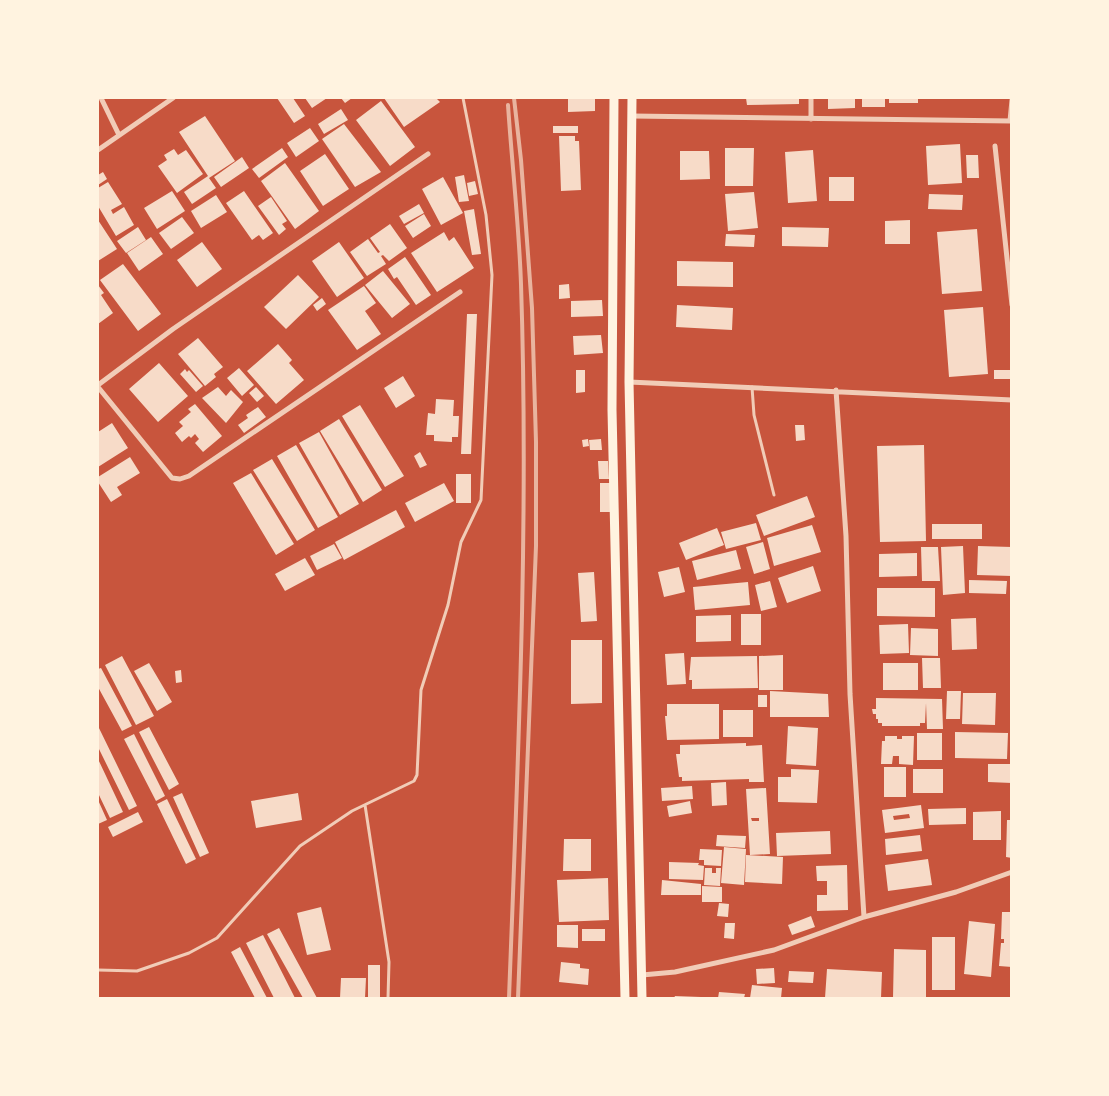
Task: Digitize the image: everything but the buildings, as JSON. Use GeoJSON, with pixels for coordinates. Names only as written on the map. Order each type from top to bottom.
{"type":"FeatureCollection","features":[{"type":"Feature","properties":{"kind":"main road"},"geometry":{"type":"LineString","coordinates":[[614,98],[612,410],[625,998]]}},
{"type":"Feature","properties":{"kind":"main road"},"geometry":{"type":"LineString","coordinates":[[632,98],[629,382],[642,998]]}},
{"type":"Feature","properties":{"kind":"main road"},"geometry":{"type":"LineString","coordinates":[[624,910],[641,909]]}},
{"type":"Feature","properties":{"kind":"street"},"geometry":{"type":"LineString","coordinates":[[102,98],[119,135]]}},
{"type":"Feature","properties":{"kind":"street"},"geometry":{"type":"LineString","coordinates":[[98,150],[173,98]]}},
{"type":"Feature","properties":{"kind":"street"},"geometry":{"type":"LineString","coordinates":[[811,98],[811,119]]}},
{"type":"Feature","properties":{"kind":"street"},"geometry":{"type":"LineString","coordinates":[[632,116],[1011,121],[1012,100]]}},
{"type":"Feature","properties":{"kind":"street"},"geometry":{"type":"LineString","coordinates":[[996,146],[1010,270],[1012,305]]}},
{"type":"Feature","properties":{"kind":"street"},"geometry":{"type":"LineString","coordinates":[[428,154],[173,329],[98,386],[172,478],[180,479],[189,476],[460,292]]}},
{"type":"Feature","properties":{"kind":"street"},"geometry":{"type":"LineString","coordinates":[[629,382],[836,390],[1012,400]]}},
{"type":"Feature","properties":{"kind":"street"},"geometry":{"type":"LineString","coordinates":[[836,390],[846,536],[850,694],[864,917]]}},
{"type":"Feature","properties":{"kind":"street"},"geometry":{"type":"LineString","coordinates":[[642,976],[675,972],[774,950],[864,917],[956,892],[1012,872]]}},
{"type":"Feature","properties":{"kind":"lane"},"geometry":{"type":"LineString","coordinates":[[98,970],[137,971],[189,953],[217,938],[300,846],[365,805],[414,782],[417,775],[421,690],[448,605],[460,542],[481,500],[492,275],[486,215],[463,98]]}},
{"type":"Feature","properties":{"kind":"lane"},"geometry":{"type":"LineString","coordinates":[[752,387],[754,415],[774,495]]}},
{"type":"Feature","properties":{"kind":"lane"},"geometry":{"type":"LineString","coordinates":[[365,805],[389,962],[388,998]]}},
{"type":"Feature","properties":{"kind":"railway"},"geometry":{"type":"LineString","coordinates":[[514,98],[521,160],[532,308],[536,442],[536,546],[518,998]]}},
{"type":"Feature","properties":{"kind":"railway"},"geometry":{"type":"LineString","coordinates":[[508,105],[520,262],[524,463],[516,820],[509,998]]}}]}
